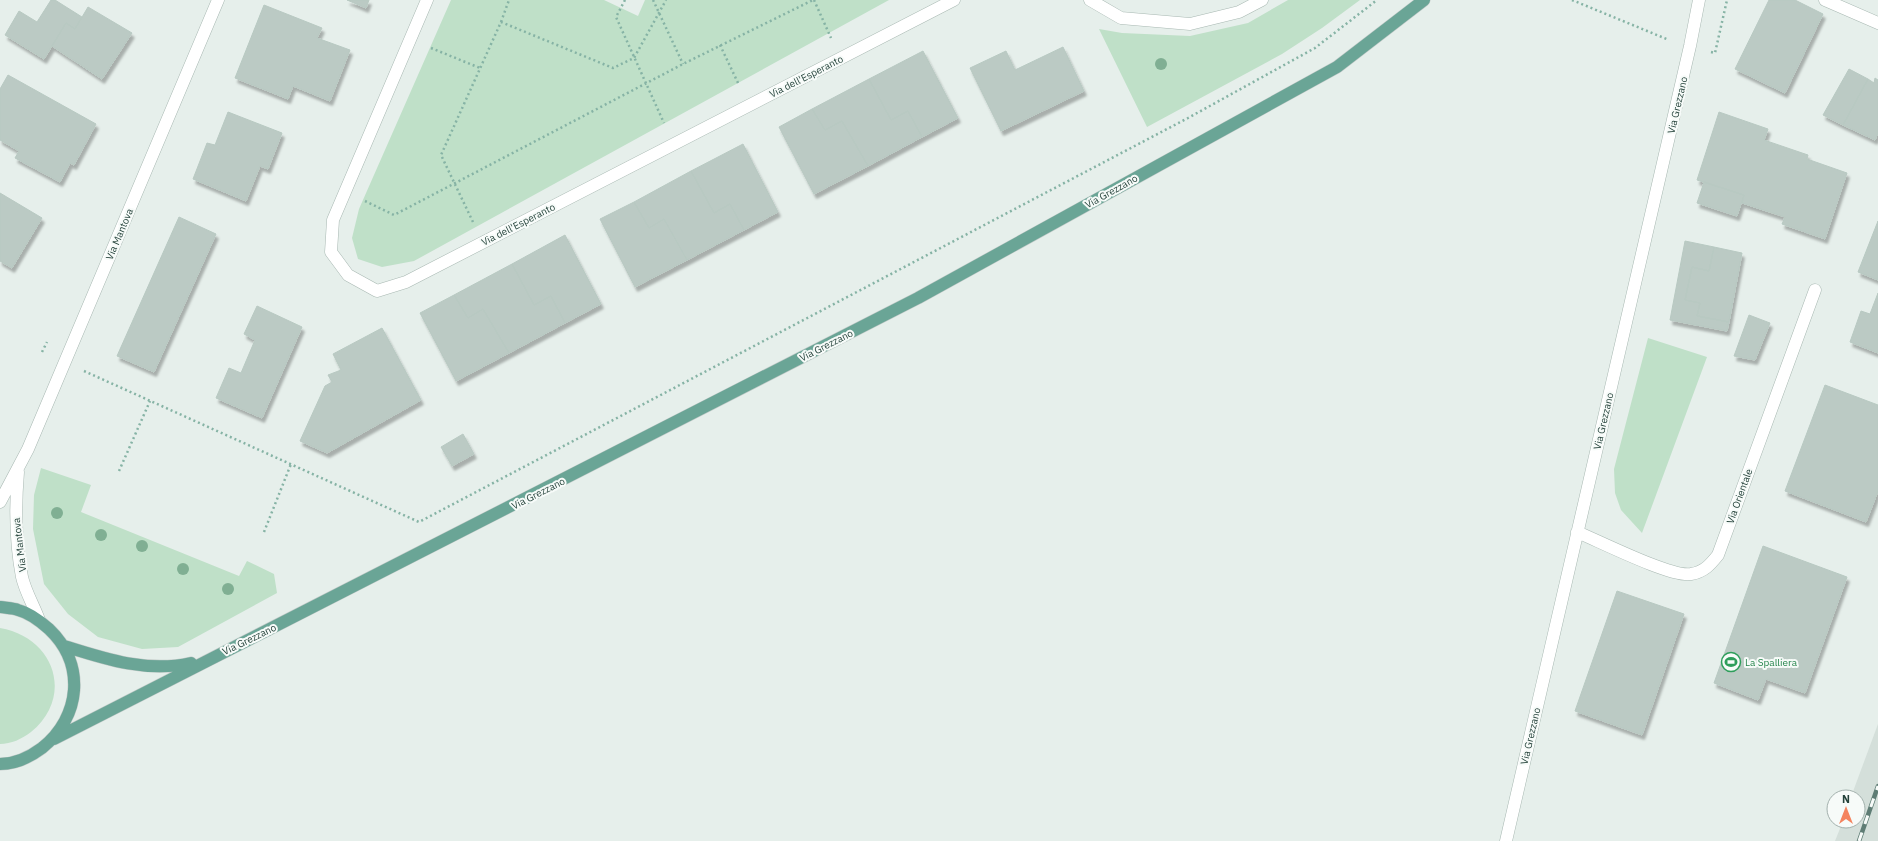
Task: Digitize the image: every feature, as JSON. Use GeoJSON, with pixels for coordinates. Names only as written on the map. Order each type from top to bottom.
{"type":"FeatureCollection","features":[{"type":"Feature","properties":{"kind":"main road","name":"Via Grezzano"},"geometry":{"type":"LineString","coordinates":[[54,739],[210,658],[332,598],[918,298],[1337,67],[1424,0]]}},
{"type":"Feature","properties":{"kind":"main road"},"geometry":{"type":"LineString","coordinates":[[0,607],[18,610],[39,620],[59,639],[64,646],[74,676],[74,690],[68,716],[54,739],[33,755],[2,765]]}},
{"type":"Feature","properties":{"kind":"main road","name":"Via Grezzano"},"geometry":{"type":"LineString","coordinates":[[64,646],[134,666],[174,667],[210,658]]}},
{"type":"Feature","properties":{"kind":"street","name":"Via Mantova"},"geometry":{"type":"LineString","coordinates":[[0,502],[19,467],[218,0]]}},
{"type":"Feature","properties":{"kind":"street","name":"Via dell'Esperanto"},"geometry":{"type":"LineString","coordinates":[[427,0],[333,220],[331,252],[348,275],[377,291],[406,282],[954,0]]}},
{"type":"Feature","properties":{"kind":"street"},"geometry":{"type":"LineString","coordinates":[[1090,0],[1121,18],[1190,24],[1239,12],[1262,0]]}},
{"type":"Feature","properties":{"kind":"street","name":"Via Grezzano"},"geometry":{"type":"LineString","coordinates":[[1506,841],[1690,46],[1699,0]]}},
{"type":"Feature","properties":{"kind":"street"},"geometry":{"type":"LineString","coordinates":[[1825,0],[1878,22]]}},
{"type":"Feature","properties":{"kind":"street","name":"Via Orientale"},"geometry":{"type":"LineString","coordinates":[[1577,532],[1667,571],[1690,575],[1707,569],[1718,555],[1815,290]]}},
{"type":"Feature","properties":{"kind":"street","name":"Via Mantova"},"geometry":{"type":"LineString","coordinates":[[19,467],[15,512],[17,542],[23,578],[39,620]]}},
{"type":"Feature","properties":{"kind":"path"},"geometry":{"type":"LineString","coordinates":[[482,242],[456,184],[441,155],[509,0]]}},
{"type":"Feature","properties":{"kind":"path"},"geometry":{"type":"LineString","coordinates":[[625,0],[616,17],[674,144]]}},
{"type":"Feature","properties":{"kind":"path"},"geometry":{"type":"LineString","coordinates":[[653,0],[684,64]]}},
{"type":"Feature","properties":{"kind":"path"},"geometry":{"type":"LineString","coordinates":[[500,22],[613,68],[634,58],[666,0]]}},
{"type":"Feature","properties":{"kind":"path"},"geometry":{"type":"LineString","coordinates":[[345,192],[394,215],[720,45],[814,0],[840,58]]}},
{"type":"Feature","properties":{"kind":"path"},"geometry":{"type":"LineString","coordinates":[[64,363],[419,522],[1188,118],[1315,48],[1377,0]]}},
{"type":"Feature","properties":{"kind":"path"},"geometry":{"type":"LineString","coordinates":[[1572,0],[1665,39],[1715,53],[1727,0]]}},
{"type":"Feature","properties":{"kind":"path"},"geometry":{"type":"LineString","coordinates":[[410,40],[480,68]]}},
{"type":"Feature","properties":{"kind":"path"},"geometry":{"type":"LineString","coordinates":[[720,45],[749,105]]}},
{"type":"Feature","properties":{"kind":"path"},"geometry":{"type":"LineString","coordinates":[[119,471],[150,401]]}},
{"type":"Feature","properties":{"kind":"path"},"geometry":{"type":"LineString","coordinates":[[264,532],[291,464]]}},
{"type":"Feature","properties":{"kind":"shaded area"},"geometry":{"type":"Polygon","coordinates":[[[1878,724],[1878,841],[1835,841],[1840,829],[1866,829],[1866,789],[1854,789],[1878,724]]]}},
{"type":"Feature","properties":{"kind":"green space"},"geometry":{"type":"Polygon","coordinates":[[[451,0],[604,0],[638,16],[645,0],[889,0],[414,261],[382,267],[358,259],[352,238],[359,209],[451,0]]]}},
{"type":"Feature","properties":{"kind":"green space"},"geometry":{"type":"Polygon","coordinates":[[[1288,0],[1360,0],[1322,28],[1282,54],[1147,127],[1099,29],[1122,33],[1190,36],[1248,23],[1288,0]]]}},
{"type":"Feature","properties":{"kind":"green space"},"geometry":{"type":"Polygon","coordinates":[[[1648,338],[1707,357],[1642,533],[1621,510],[1615,493],[1614,469],[1648,338]]]}},
{"type":"Feature","properties":{"kind":"green space"},"geometry":{"type":"Polygon","coordinates":[[[41,468],[91,485],[81,512],[239,576],[247,561],[274,574],[277,593],[178,647],[142,649],[98,637],[68,614],[44,584],[33,529],[34,495],[41,468]]]}},
{"type":"Feature","properties":{"kind":"green space"},"geometry":{"type":"Polygon","coordinates":[[[0,628],[19,634],[34,643],[45,655],[52,670],[55,686],[52,702],[45,718],[24,737],[16,741],[0,744],[0,628]]]}},
{"type":"Feature","properties":{"kind":"building"},"geometry":{"type":"Polygon","coordinates":[[[51,0],[55,0],[82,17],[75,29],[66,23],[44,59],[5,35],[19,11],[37,22],[51,0]]]}},
{"type":"Feature","properties":{"kind":"building"},"geometry":{"type":"Polygon","coordinates":[[[347,0],[369,0],[366,8],[347,0]]]}},
{"type":"Feature","properties":{"kind":"building"},"geometry":{"type":"Polygon","coordinates":[[[1769,0],[1795,0],[1823,14],[1785,93],[1735,69],[1769,0]]]}},
{"type":"Feature","properties":{"kind":"building"},"geometry":{"type":"Polygon","coordinates":[[[264,5],[322,28],[317,38],[350,50],[330,101],[293,86],[288,99],[235,78],[264,5]]]}},
{"type":"Feature","properties":{"kind":"building"},"geometry":{"type":"Polygon","coordinates":[[[88,7],[132,33],[102,79],[52,46],[66,23],[75,29],[88,7]]]}},
{"type":"Feature","properties":{"kind":"building"},"geometry":{"type":"Polygon","coordinates":[[[1063,47],[1084,91],[1001,131],[970,68],[1006,51],[1015,70],[1063,47]]]}},
{"type":"Feature","properties":{"kind":"building"},"geometry":{"type":"Polygon","coordinates":[[[923,51],[958,118],[922,137],[908,111],[891,120],[869,79],[923,51]]]}},
{"type":"Feature","properties":{"kind":"building"},"geometry":{"type":"Polygon","coordinates":[[[1849,69],[1868,79],[1843,125],[1823,115],[1849,69]]]}},
{"type":"Feature","properties":{"kind":"building"},"geometry":{"type":"Polygon","coordinates":[[[8,75],[96,124],[74,165],[70,163],[60,182],[15,158],[19,151],[0,140],[0,89],[8,75]]]}},
{"type":"Feature","properties":{"kind":"building"},"geometry":{"type":"Polygon","coordinates":[[[1875,78],[1878,80],[1878,133],[1875,140],[1843,125],[1868,79],[1874,83],[1875,78]]]}},
{"type":"Feature","properties":{"kind":"building"},"geometry":{"type":"Polygon","coordinates":[[[869,79],[891,120],[908,111],[922,137],[868,166],[842,121],[825,130],[812,109],[869,79]]]}},
{"type":"Feature","properties":{"kind":"building"},"geometry":{"type":"Polygon","coordinates":[[[812,109],[825,130],[842,121],[868,166],[814,194],[779,127],[812,109]]]}},
{"type":"Feature","properties":{"kind":"building"},"geometry":{"type":"Polygon","coordinates":[[[228,112],[282,133],[268,169],[260,166],[246,201],[193,179],[207,143],[215,145],[228,112]]]}},
{"type":"Feature","properties":{"kind":"building"},"geometry":{"type":"Polygon","coordinates":[[[1719,112],[1768,129],[1764,140],[1808,155],[1807,159],[1847,173],[1825,239],[1782,224],[1785,217],[1742,203],[1744,195],[1697,180],[1719,112]]]}},
{"type":"Feature","properties":{"kind":"building"},"geometry":{"type":"Polygon","coordinates":[[[743,144],[778,212],[744,230],[730,204],[714,213],[691,171],[743,144]]]}},
{"type":"Feature","properties":{"kind":"building"},"geometry":{"type":"Polygon","coordinates":[[[691,171],[714,213],[730,204],[744,230],[687,260],[664,219],[649,228],[634,202],[691,171]]]}},
{"type":"Feature","properties":{"kind":"building"},"geometry":{"type":"Polygon","coordinates":[[[1704,182],[1744,195],[1737,216],[1697,203],[1704,182]]]}},
{"type":"Feature","properties":{"kind":"building"},"geometry":{"type":"Polygon","coordinates":[[[0,193],[42,218],[12,268],[0,261],[0,193]]]}},
{"type":"Feature","properties":{"kind":"building"},"geometry":{"type":"Polygon","coordinates":[[[634,202],[649,228],[664,219],[687,260],[635,287],[600,219],[634,202]]]}},
{"type":"Feature","properties":{"kind":"building"},"geometry":{"type":"Polygon","coordinates":[[[179,217],[216,234],[154,372],[117,356],[179,217]]]}},
{"type":"Feature","properties":{"kind":"building"},"geometry":{"type":"Polygon","coordinates":[[[1878,221],[1878,280],[1858,272],[1878,221]]]}},
{"type":"Feature","properties":{"kind":"building"},"geometry":{"type":"Polygon","coordinates":[[[565,235],[601,304],[565,323],[551,296],[534,305],[512,264],[565,235]]]}},
{"type":"Feature","properties":{"kind":"building"},"geometry":{"type":"Polygon","coordinates":[[[1685,241],[1714,247],[1709,271],[1692,267],[1685,300],[1700,303],[1697,316],[1729,322],[1727,331],[1670,320],[1685,241]]]}},
{"type":"Feature","properties":{"kind":"building"},"geometry":{"type":"Polygon","coordinates":[[[1714,247],[1742,253],[1729,322],[1697,316],[1700,303],[1685,300],[1692,267],[1709,271],[1714,247]]]}},
{"type":"Feature","properties":{"kind":"building"},"geometry":{"type":"Polygon","coordinates":[[[512,264],[534,305],[551,296],[565,323],[509,353],[483,309],[468,318],[454,295],[512,264]]]}},
{"type":"Feature","properties":{"kind":"building"},"geometry":{"type":"Polygon","coordinates":[[[1878,293],[1878,353],[1850,342],[1861,311],[1870,314],[1878,293]]]}},
{"type":"Feature","properties":{"kind":"building"},"geometry":{"type":"Polygon","coordinates":[[[454,295],[468,318],[483,309],[509,353],[456,381],[420,313],[454,295]]]}},
{"type":"Feature","properties":{"kind":"building"},"geometry":{"type":"Polygon","coordinates":[[[257,306],[302,327],[262,418],[216,398],[229,368],[241,373],[255,340],[244,334],[257,306]]]}},
{"type":"Feature","properties":{"kind":"building"},"geometry":{"type":"Polygon","coordinates":[[[1749,315],[1770,323],[1755,360],[1734,356],[1749,315]]]}},
{"type":"Feature","properties":{"kind":"building"},"geometry":{"type":"Polygon","coordinates":[[[382,328],[421,400],[327,453],[300,441],[325,386],[332,382],[328,375],[341,370],[333,354],[382,328]]]}},
{"type":"Feature","properties":{"kind":"building"},"geometry":{"type":"Polygon","coordinates":[[[1825,385],[1878,405],[1878,491],[1866,522],[1785,491],[1825,385]]]}},
{"type":"Feature","properties":{"kind":"building"},"geometry":{"type":"Polygon","coordinates":[[[463,434],[474,454],[452,466],[441,447],[463,434]]]}},
{"type":"Feature","properties":{"kind":"building"},"geometry":{"type":"Polygon","coordinates":[[[1763,546],[1847,577],[1805,693],[1766,679],[1758,700],[1714,683],[1763,546]]]}},
{"type":"Feature","properties":{"kind":"building"},"geometry":{"type":"Polygon","coordinates":[[[1617,591],[1684,614],[1642,735],[1575,711],[1617,591]]]}},
{"type":"Feature","properties":{"kind":"railway"},"geometry":{"type":"LineString","coordinates":[[1859,841],[1878,786]]}},
{"type":"Feature","properties":{"kind":"place","name":"La Spalliera"},"geometry":{"type":"Point","coordinates":[1731,662]}}]}
